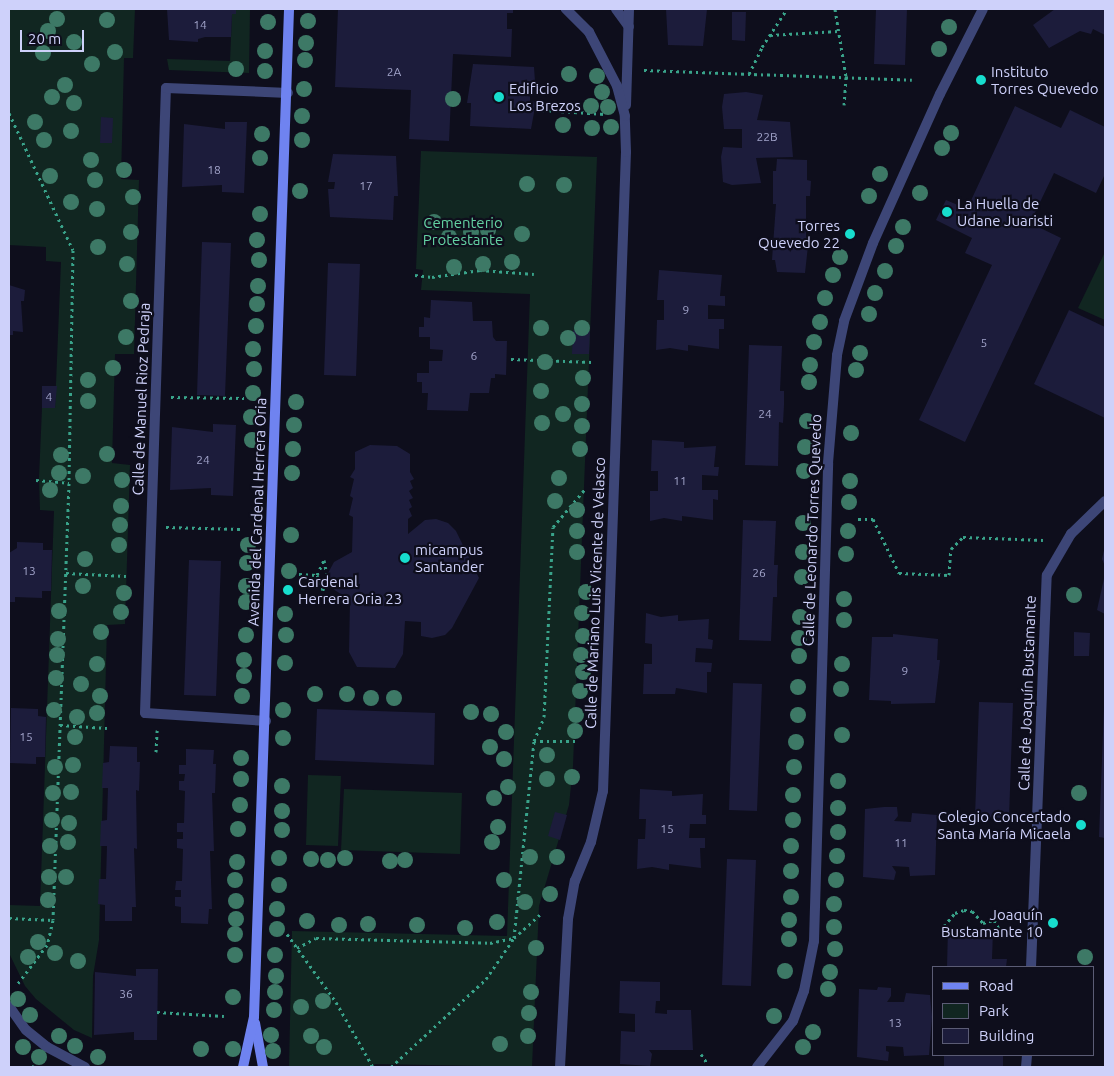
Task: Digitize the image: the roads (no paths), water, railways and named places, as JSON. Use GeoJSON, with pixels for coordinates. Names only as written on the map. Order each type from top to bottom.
{"type":"FeatureCollection","features":[{"type":"Feature","properties":{"kind":"main road","name":"Avenida del Cardenal Herrera Oria"},"geometry":{"type":"LineString","coordinates":[[254,1017],[288,93],[289,9]]}},
{"type":"Feature","properties":{"kind":"main road"},"geometry":{"type":"LineString","coordinates":[[242,1067],[254,1017]]}},
{"type":"Feature","properties":{"kind":"main road"},"geometry":{"type":"LineString","coordinates":[[254,1017],[263,1067]]}},
{"type":"Feature","properties":{"kind":"street","name":"Calle de Mariano Luis Vicente de Velasco"},"geometry":{"type":"LineString","coordinates":[[566,9],[589,32],[608,64],[626,116]]}},
{"type":"Feature","properties":{"kind":"street"},"geometry":{"type":"LineString","coordinates":[[616,9],[629,27]]}},
{"type":"Feature","properties":{"kind":"street","name":"Calle de Mariano Luis Vicente de Velasco"},"geometry":{"type":"LineString","coordinates":[[560,1067],[568,919],[575,882],[591,842],[603,791],[629,9]]}},
{"type":"Feature","properties":{"kind":"street","name":"Calle de Leonardo Torres Quevedo"},"geometry":{"type":"LineString","coordinates":[[757,1067],[793,1021],[804,991],[814,941],[828,472],[837,355],[844,320],[873,243],[940,94],[983,9]]}},
{"type":"Feature","properties":{"kind":"street","name":"Calle de Manuel Rioz Pedraja"},"geometry":{"type":"LineString","coordinates":[[266,721],[145,712],[166,88],[288,93]]}},
{"type":"Feature","properties":{"kind":"street","name":"Calle de Joaquín Bustamante"},"geometry":{"type":"LineString","coordinates":[[1031,966],[1047,575],[1071,534],[1105,501]]}},
{"type":"Feature","properties":{"kind":"street"},"geometry":{"type":"LineString","coordinates":[[9,1006],[26,1030],[47,1047],[85,1067]]}},
{"type":"Feature","properties":{"kind":"place","name":"Instituto Torres Quevedo"},"geometry":{"type":"Point","coordinates":[981,80]}},
{"type":"Feature","properties":{"kind":"place","name":"Edificio Los Brezos"},"geometry":{"type":"Point","coordinates":[499,97]}},
{"type":"Feature","properties":{"kind":"place","name":"La Huella de Udane Juaristi"},"geometry":{"type":"Point","coordinates":[947,212]}},
{"type":"Feature","properties":{"kind":"place","name":"Torres Quevedo 22"},"geometry":{"type":"Point","coordinates":[850,234]}},
{"type":"Feature","properties":{"kind":"place","name":"micampus Santander"},"geometry":{"type":"Point","coordinates":[405,558]}},
{"type":"Feature","properties":{"kind":"place","name":"Cardenal Herrera Oria 23"},"geometry":{"type":"Point","coordinates":[288,590]}},
{"type":"Feature","properties":{"kind":"place","name":"Colegio Concertado Santa María Micaela"},"geometry":{"type":"Point","coordinates":[1081,825]}},
{"type":"Feature","properties":{"kind":"place","name":"Joaquín Bustamante 10"},"geometry":{"type":"Point","coordinates":[1053,923]}},
{"type":"Feature","properties":{"kind":"park label","name":"Cementerio Protestante"},"geometry":{"type":"Point","coordinates":[463,230]}}]}
